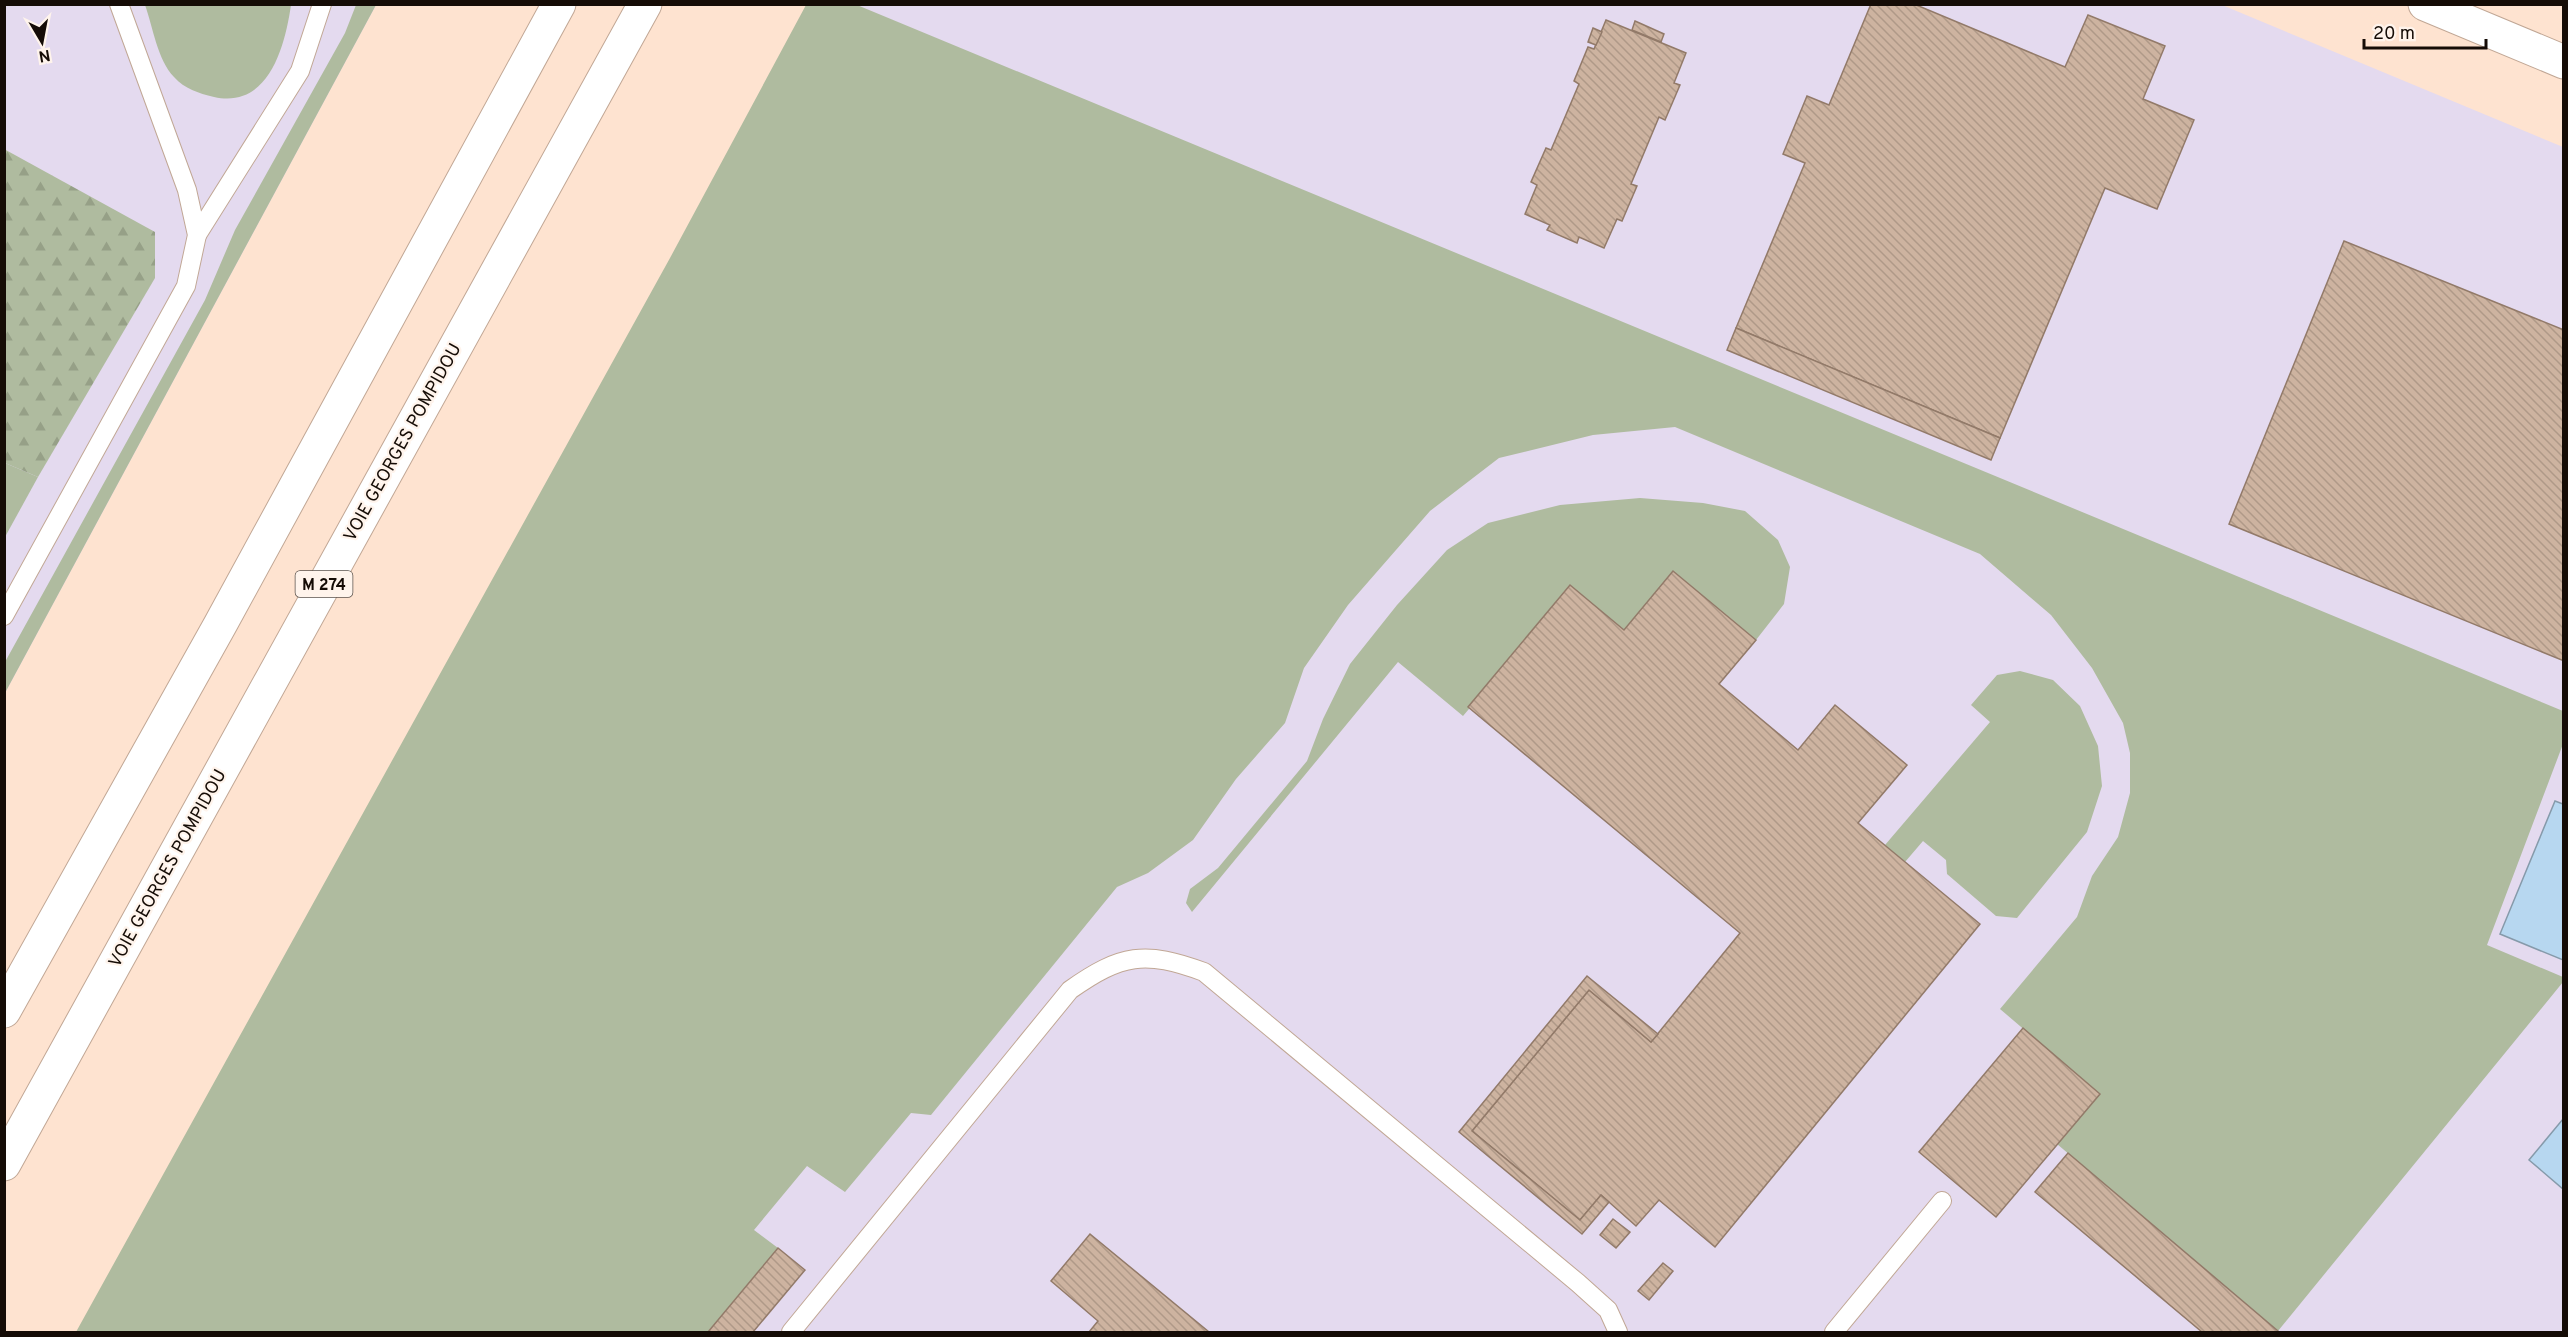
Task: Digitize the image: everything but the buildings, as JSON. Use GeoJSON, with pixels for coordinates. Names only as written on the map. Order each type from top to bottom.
{"type":"FeatureCollection","features":[{"type":"Feature","properties":{"kind":"main road"},"geometry":{"type":"LineString","coordinates":[[4,1011],[214,636],[559,4]]}},
{"type":"Feature","properties":{"kind":"main road","name":"VOIE GEORGES POMPIDOU"},"geometry":{"type":"LineString","coordinates":[[4,1164],[645,4]]}},
{"type":"Feature","properties":{"kind":"main road"},"geometry":{"type":"LineString","coordinates":[[2425,4],[2564,62]]}},
{"type":"Feature","properties":{"kind":"lane"},"geometry":{"type":"LineString","coordinates":[[119,4],[187,190],[197,235]]}},
{"type":"Feature","properties":{"kind":"lane"},"geometry":{"type":"LineString","coordinates":[[4,616],[186,286],[197,235],[300,71],[322,4]]}},
{"type":"Feature","properties":{"kind":"lane"},"geometry":{"type":"LineString","coordinates":[[791,1332],[1070,990],[1100,969],[1135,958],[1170,960],[1204,972],[1586,1290],[1608,1310],[1618,1332]]}},
{"type":"Feature","properties":{"kind":"lane"},"geometry":{"type":"LineString","coordinates":[[1834,1332],[1942,1201]]}},
{"type":"Feature","properties":{"kind":"shaded area"},"geometry":{"type":"Polygon","coordinates":[[[5,5],[376,5],[5,693],[5,5]]]}},
{"type":"Feature","properties":{"kind":"shaded area"},"geometry":{"type":"Polygon","coordinates":[[[854,5],[2222,5],[2563,147],[2563,1332],[199,1332],[854,5]]]}},
{"type":"Feature","properties":{"kind":"green space"},"geometry":{"type":"Polygon","coordinates":[[[145,4],[291,5],[279,55],[271,71],[261,84],[248,93],[233,98],[214,97],[197,92],[187,88],[174,77],[159,52],[145,4]]]}},
{"type":"Feature","properties":{"kind":"green space"},"geometry":{"type":"Polygon","coordinates":[[[356,5],[376,5],[5,693],[5,662],[205,300],[235,230],[345,33],[356,5]]]}},
{"type":"Feature","properties":{"kind":"green space"},"geometry":{"type":"Polygon","coordinates":[[[806,5],[857,5],[2563,711],[2563,744],[2487,945],[2563,977],[2563,982],[2278,1331],[2057,1144],[2100,1094],[2000,1009],[2077,917],[2092,876],[2118,837],[2130,793],[2130,753],[2123,723],[2092,668],[2051,615],[1980,554],[1675,427],[1593,435],[1499,458],[1430,511],[1348,605],[1304,668],[1285,723],[1236,779],[1193,840],[1148,873],[1117,887],[931,1115],[911,1113],[845,1192],[807,1166],[754,1230],[778,1248],[708,1332],[76,1332],[670,258],[806,5]]]}},
{"type":"Feature","properties":{"kind":"green space"},"geometry":{"type":"Polygon","coordinates":[[[4,149],[155,232],[155,278],[38,477],[5,463],[4,149]]]}},
{"type":"Feature","properties":{"kind":"green space"},"geometry":{"type":"Polygon","coordinates":[[[5,463],[38,477],[5,537],[5,463]]]}},
{"type":"Feature","properties":{"kind":"green space"},"geometry":{"type":"Polygon","coordinates":[[[1640,498],[1703,503],[1745,511],[1778,540],[1790,567],[1784,604],[1756,640],[1675,573],[1624,630],[1572,587],[1463,716],[1398,662],[1192,912],[1186,903],[1190,889],[1218,868],[1307,761],[1323,719],[1350,664],[1397,605],[1447,550],[1488,523],[1560,505],[1640,498]]]}},
{"type":"Feature","properties":{"kind":"green space"},"geometry":{"type":"Polygon","coordinates":[[[2020,671],[2053,680],[2080,706],[2098,746],[2102,786],[2087,832],[2017,918],[1996,916],[1947,874],[1946,860],[1923,841],[1905,862],[1885,845],[1990,722],[1971,705],[1997,675],[2020,671]]]}},
{"type":"Feature","properties":{"kind":"water"},"geometry":{"type":"Polygon","coordinates":[[[2555,801],[2563,804],[2563,960],[2500,934],[2555,801]]]}},
{"type":"Feature","properties":{"kind":"water"},"geometry":{"type":"Polygon","coordinates":[[[2563,1119],[2563,1189],[2529,1160],[2563,1119]]]}}]}
